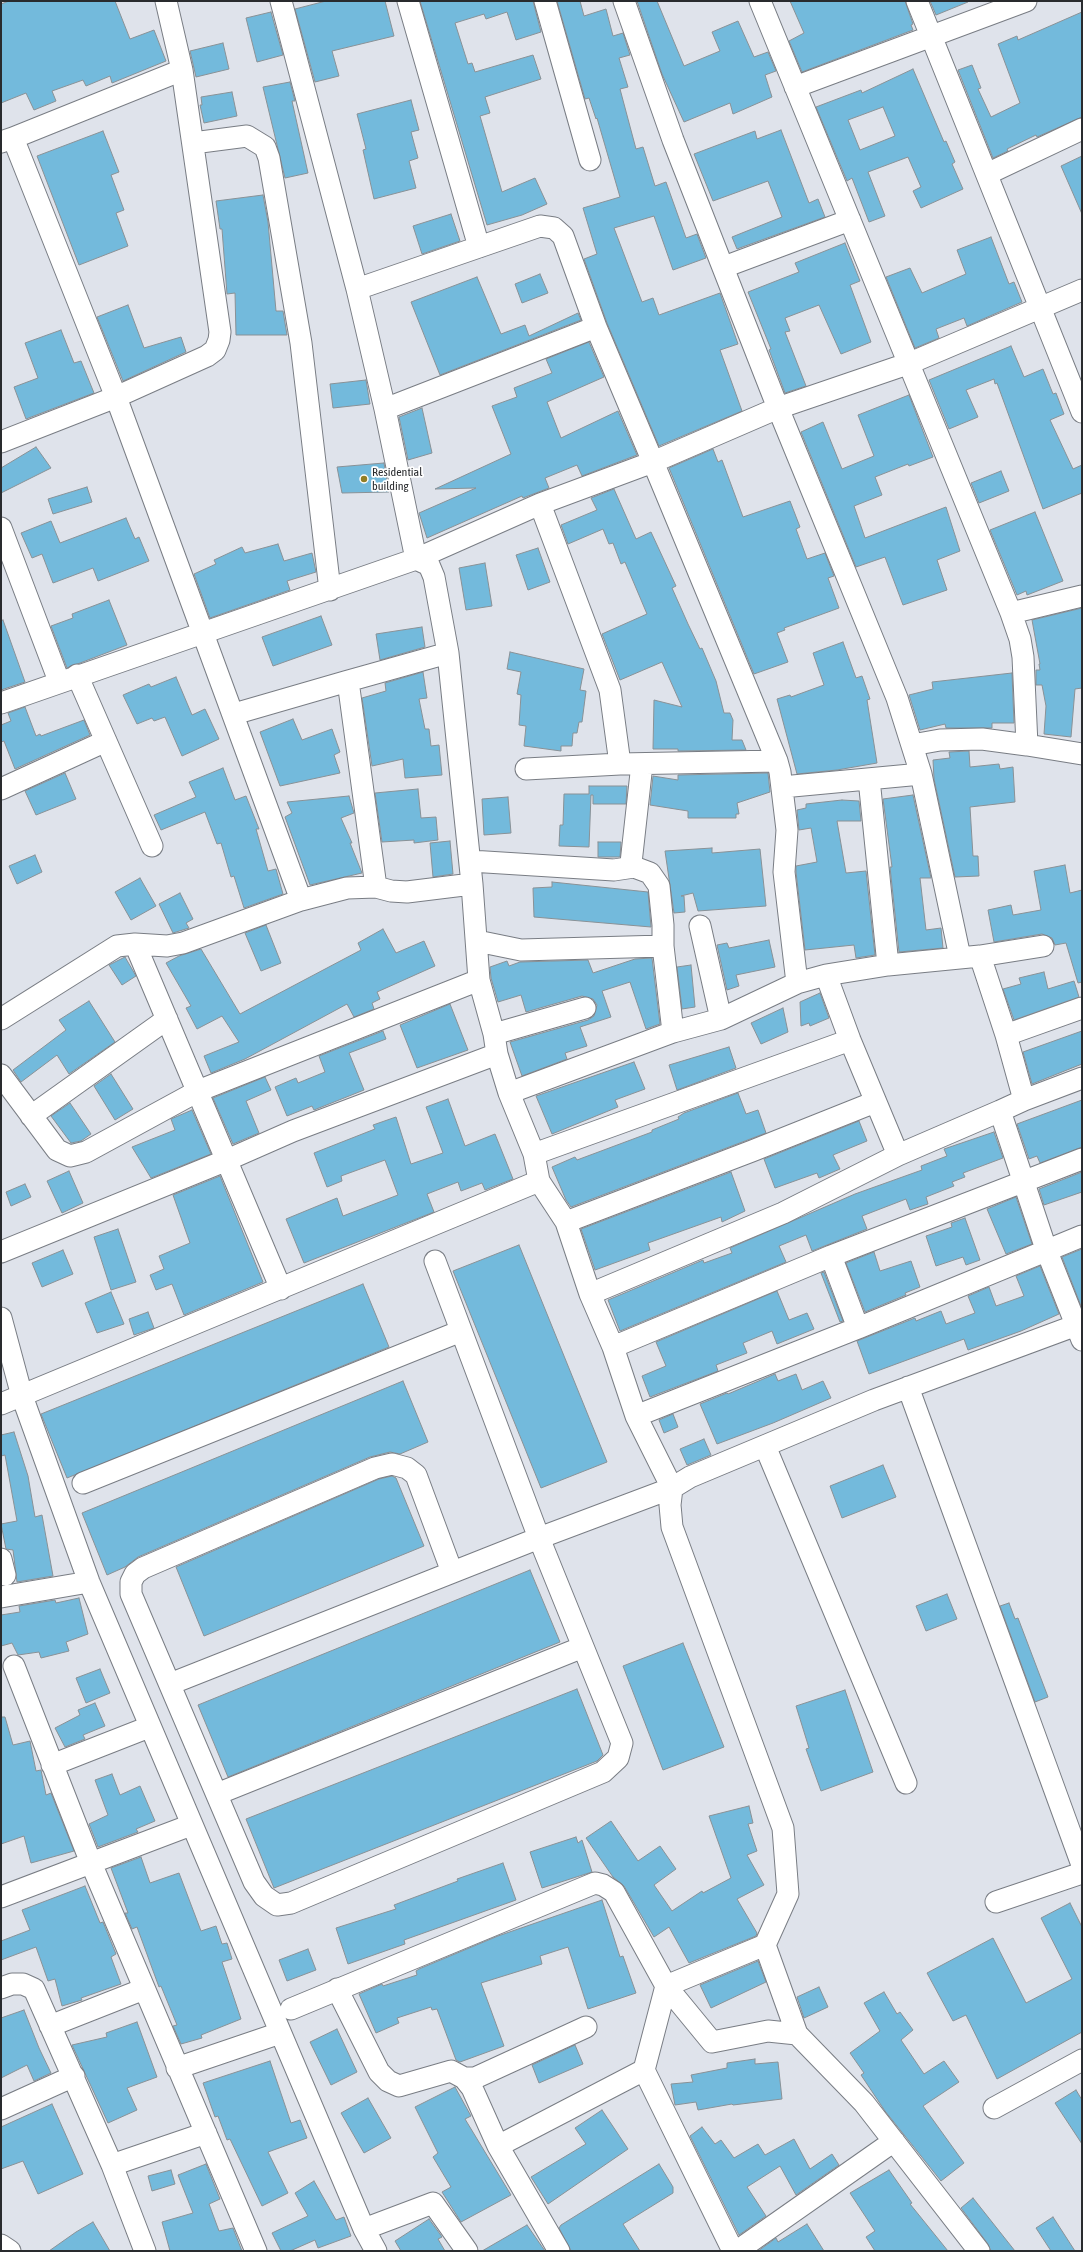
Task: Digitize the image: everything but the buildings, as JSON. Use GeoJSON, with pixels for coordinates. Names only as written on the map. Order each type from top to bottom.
{"type":"FeatureCollection","features":[{"type":"Feature","properties":{"kind":"street"},"geometry":{"type":"LineString","coordinates":[[1,442],[116,397],[207,356],[215,350],[219,340],[220,332],[182,70],[166,1]]}},
{"type":"Feature","properties":{"kind":"street"},"geometry":{"type":"LineString","coordinates":[[280,1],[357,289],[385,409],[416,559]]}},
{"type":"Feature","properties":{"kind":"street"},"geometry":{"type":"LineString","coordinates":[[408,1],[479,246]]}},
{"type":"Feature","properties":{"kind":"street"},"geometry":{"type":"LineString","coordinates":[[545,1],[590,160]]}},
{"type":"Feature","properties":{"kind":"street"},"geometry":{"type":"LineString","coordinates":[[624,1],[673,140],[778,408],[897,698],[921,774],[960,957]]}},
{"type":"Feature","properties":{"kind":"street"},"geometry":{"type":"LineString","coordinates":[[760,1],[910,363],[1011,613],[1020,639],[1027,746]]}},
{"type":"Feature","properties":{"kind":"street"},"geometry":{"type":"LineString","coordinates":[[917,1],[1082,412]]}},
{"type":"Feature","properties":{"kind":"street"},"geometry":{"type":"LineString","coordinates":[[795,87],[932,38],[1026,1]]}},
{"type":"Feature","properties":{"kind":"street"},"geometry":{"type":"LineString","coordinates":[[182,70],[7,140],[116,397],[204,632],[301,900]]}},
{"type":"Feature","properties":{"kind":"street"},"geometry":{"type":"LineString","coordinates":[[987,174],[1082,130]]}},
{"type":"Feature","properties":{"kind":"street"},"geometry":{"type":"LineString","coordinates":[[193,143],[247,136],[265,147],[269,158],[301,343],[330,590]]}},
{"type":"Feature","properties":{"kind":"street"},"geometry":{"type":"LineString","coordinates":[[724,267],[850,220]]}},
{"type":"Feature","properties":{"kind":"street"},"geometry":{"type":"LineString","coordinates":[[357,289],[540,226],[554,228],[563,236],[596,327],[777,760],[787,830],[784,872],[797,983]]}},
{"type":"Feature","properties":{"kind":"street"},"geometry":{"type":"LineString","coordinates":[[1,703],[68,678],[330,590],[416,559],[540,504],[653,462],[778,408],[910,363],[1040,306],[1082,290]]}},
{"type":"Feature","properties":{"kind":"street"},"geometry":{"type":"LineString","coordinates":[[385,409],[596,327]]}},
{"type":"Feature","properties":{"kind":"street"},"geometry":{"type":"LineString","coordinates":[[540,504],[610,690],[620,764]]}},
{"type":"Feature","properties":{"kind":"street"},"geometry":{"type":"LineString","coordinates":[[1,528],[68,678],[106,741],[152,846]]}},
{"type":"Feature","properties":{"kind":"street"},"geometry":{"type":"LineString","coordinates":[[416,559],[429,565],[434,577],[448,653],[470,861],[479,980],[494,1034],[497,1054],[509,1093],[534,1154],[539,1180],[566,1222],[590,1294],[613,1347],[636,1416],[672,1488],[670,1505],[672,1527],[782,1828],[788,1894],[765,1945],[666,1986]]}},
{"type":"Feature","properties":{"kind":"street"},"geometry":{"type":"LineString","coordinates":[[1011,613],[1082,596]]}},
{"type":"Feature","properties":{"kind":"street"},"geometry":{"type":"LineString","coordinates":[[234,714],[448,653]]}},
{"type":"Feature","properties":{"kind":"street"},"geometry":{"type":"LineString","coordinates":[[348,681],[376,887]]}},
{"type":"Feature","properties":{"kind":"street"},"geometry":{"type":"LineString","coordinates":[[912,745],[940,740],[982,739],[1082,754]]}},
{"type":"Feature","properties":{"kind":"street"},"geometry":{"type":"LineString","coordinates":[[1,788],[106,741]]}},
{"type":"Feature","properties":{"kind":"street"},"geometry":{"type":"LineString","coordinates":[[526,769],[620,764],[777,760]]}},
{"type":"Feature","properties":{"kind":"street"},"geometry":{"type":"LineString","coordinates":[[634,867],[631,863],[642,764]]}},
{"type":"Feature","properties":{"kind":"street"},"geometry":{"type":"LineString","coordinates":[[782,787],[921,774]]}},
{"type":"Feature","properties":{"kind":"street"},"geometry":{"type":"LineString","coordinates":[[869,779],[888,964]]}},
{"type":"Feature","properties":{"kind":"street"},"geometry":{"type":"LineString","coordinates":[[470,861],[614,870],[634,867],[650,873],[659,886],[664,925],[663,946],[673,1032]]}},
{"type":"Feature","properties":{"kind":"street"},"geometry":{"type":"LineString","coordinates":[[1,1019],[102,954],[118,946],[135,944],[167,946],[183,943],[301,900],[347,888],[376,887],[391,891],[407,892],[472,884]]}},
{"type":"Feature","properties":{"kind":"street"},"geometry":{"type":"LineString","coordinates":[[700,926],[721,1019]]}},
{"type":"Feature","properties":{"kind":"street"},"geometry":{"type":"LineString","coordinates":[[477,941],[521,950],[663,946]]}},
{"type":"Feature","properties":{"kind":"street"},"geometry":{"type":"LineString","coordinates":[[135,944],[281,1289]]}},
{"type":"Feature","properties":{"kind":"street"},"geometry":{"type":"LineString","coordinates":[[509,1093],[673,1032],[721,1019],[797,983],[826,975],[888,964],[980,956],[1043,946]]}},
{"type":"Feature","properties":{"kind":"street"},"geometry":{"type":"LineString","coordinates":[[980,956],[1006,1036],[1024,1100]]}},
{"type":"Feature","properties":{"kind":"street"},"geometry":{"type":"LineString","coordinates":[[826,975],[850,1040],[898,1155]]}},
{"type":"Feature","properties":{"kind":"street"},"geometry":{"type":"LineString","coordinates":[[4,1084],[57,1150],[70,1156],[86,1152],[198,1091],[479,980]]}},
{"type":"Feature","properties":{"kind":"street"},"geometry":{"type":"LineString","coordinates":[[494,1034],[585,1008]]}},
{"type":"Feature","properties":{"kind":"street"},"geometry":{"type":"LineString","coordinates":[[1006,1036],[1082,1008]]}},
{"type":"Feature","properties":{"kind":"street"},"geometry":{"type":"LineString","coordinates":[[31,1116],[167,1019]]}},
{"type":"Feature","properties":{"kind":"street"},"geometry":{"type":"LineString","coordinates":[[534,1154],[850,1040]]}},
{"type":"Feature","properties":{"kind":"street"},"geometry":{"type":"LineString","coordinates":[[1,1252],[227,1160],[293,1131],[497,1054]]}},
{"type":"Feature","properties":{"kind":"street"},"geometry":{"type":"LineString","coordinates":[[590,1294],[783,1213],[898,1155],[1024,1100],[1082,1078]]}},
{"type":"Feature","properties":{"kind":"street"},"geometry":{"type":"LineString","coordinates":[[566,1222],[875,1102]]}},
{"type":"Feature","properties":{"kind":"street"},"geometry":{"type":"LineString","coordinates":[[170,1684],[539,1538],[672,1488],[690,1477],[908,1387],[1080,1329],[1046,1249],[1000,1111]]}},
{"type":"Feature","properties":{"kind":"street"},"geometry":{"type":"LineString","coordinates":[[613,1347],[831,1256],[1024,1183],[1082,1159]]}},
{"type":"Feature","properties":{"kind":"street"},"geometry":{"type":"LineString","coordinates":[[1,1404],[281,1289],[539,1180]]}},
{"type":"Feature","properties":{"kind":"street"},"geometry":{"type":"LineString","coordinates":[[636,1416],[858,1328],[1046,1249],[1082,1236]]}},
{"type":"Feature","properties":{"kind":"street"},"geometry":{"type":"LineString","coordinates":[[831,1256],[858,1328]]}},
{"type":"Feature","properties":{"kind":"street"},"geometry":{"type":"LineString","coordinates":[[434,1261],[539,1538],[622,1743],[618,1758],[603,1772],[291,1903],[277,1905],[264,1896],[254,1882],[131,1594],[131,1582],[135,1574],[143,1568],[375,1468],[392,1464],[407,1468],[416,1475],[452,1572]]}},
{"type":"Feature","properties":{"kind":"street"},"geometry":{"type":"LineString","coordinates":[[83,1483],[461,1330]]}},
{"type":"Feature","properties":{"kind":"street"},"geometry":{"type":"LineString","coordinates":[[3,1331],[22,1396],[89,1582],[149,1728],[364,2229],[376,2251]]}},
{"type":"Feature","properties":{"kind":"street"},"geometry":{"type":"LineString","coordinates":[[908,1387],[1082,1865]]}},
{"type":"Feature","properties":{"kind":"street"},"geometry":{"type":"LineString","coordinates":[[766,1446],[906,1783]]}},
{"type":"Feature","properties":{"kind":"street"},"geometry":{"type":"LineString","coordinates":[[1,1597],[89,1582]]}},
{"type":"Feature","properties":{"kind":"street"},"geometry":{"type":"LineString","coordinates":[[217,1794],[583,1647]]}},
{"type":"Feature","properties":{"kind":"street"},"geometry":{"type":"LineString","coordinates":[[14,1666],[91,1863],[256,2251]]}},
{"type":"Feature","properties":{"kind":"street"},"geometry":{"type":"LineString","coordinates":[[52,1765],[149,1728]]}},
{"type":"Feature","properties":{"kind":"street"},"geometry":{"type":"LineString","coordinates":[[1,1897],[191,1825]]}},
{"type":"Feature","properties":{"kind":"street"},"geometry":{"type":"LineString","coordinates":[[996,1902],[1082,1873]]}},
{"type":"Feature","properties":{"kind":"street"},"geometry":{"type":"LineString","coordinates":[[291,2009],[594,1883],[603,1885],[614,1892],[666,1986],[712,2042],[768,2031],[797,2034]]}},
{"type":"Feature","properties":{"kind":"street"},"geometry":{"type":"LineString","coordinates":[[765,1945],[797,2034],[864,2104],[979,2251]]}},
{"type":"Feature","properties":{"kind":"street"},"geometry":{"type":"LineString","coordinates":[[1,1988],[12,1984],[24,1984],[34,1990],[74,2076],[112,2165],[145,2251]]}},
{"type":"Feature","properties":{"kind":"street"},"geometry":{"type":"LineString","coordinates":[[666,1986],[644,2070],[733,2251]]}},
{"type":"Feature","properties":{"kind":"street"},"geometry":{"type":"LineString","coordinates":[[50,2026],[144,1989]]}},
{"type":"Feature","properties":{"kind":"street"},"geometry":{"type":"LineString","coordinates":[[337,1989],[379,2072],[388,2081],[399,2086],[451,2071],[464,2078],[472,2088],[498,2146],[559,2251]]}},
{"type":"Feature","properties":{"kind":"street"},"geometry":{"type":"LineString","coordinates":[[464,2078],[475,2078],[586,2027]]}},
{"type":"Feature","properties":{"kind":"street"},"geometry":{"type":"LineString","coordinates":[[177,2068],[280,2033]]}},
{"type":"Feature","properties":{"kind":"street"},"geometry":{"type":"LineString","coordinates":[[994,2108],[1082,2060]]}},
{"type":"Feature","properties":{"kind":"street"},"geometry":{"type":"LineString","coordinates":[[498,2146],[644,2070]]}},
{"type":"Feature","properties":{"kind":"street"},"geometry":{"type":"LineString","coordinates":[[1,2109],[74,2076]]}},
{"type":"Feature","properties":{"kind":"street"},"geometry":{"type":"LineString","coordinates":[[112,2165],[206,2133]]}},
{"type":"Feature","properties":{"kind":"street"},"geometry":{"type":"LineString","coordinates":[[737,2251],[894,2142]]}},
{"type":"Feature","properties":{"kind":"street"},"geometry":{"type":"LineString","coordinates":[[364,2229],[433,2203],[467,2251]]}},
{"type":"Feature","properties":{"kind":"street"},"geometry":{"type":"LineString","coordinates":[[1,2245],[10,2251]]}},
{"type":"Feature","properties":{"kind":"place","name":"Residential building"},"geometry":{"type":"Point","coordinates":[364,479]}}]}
